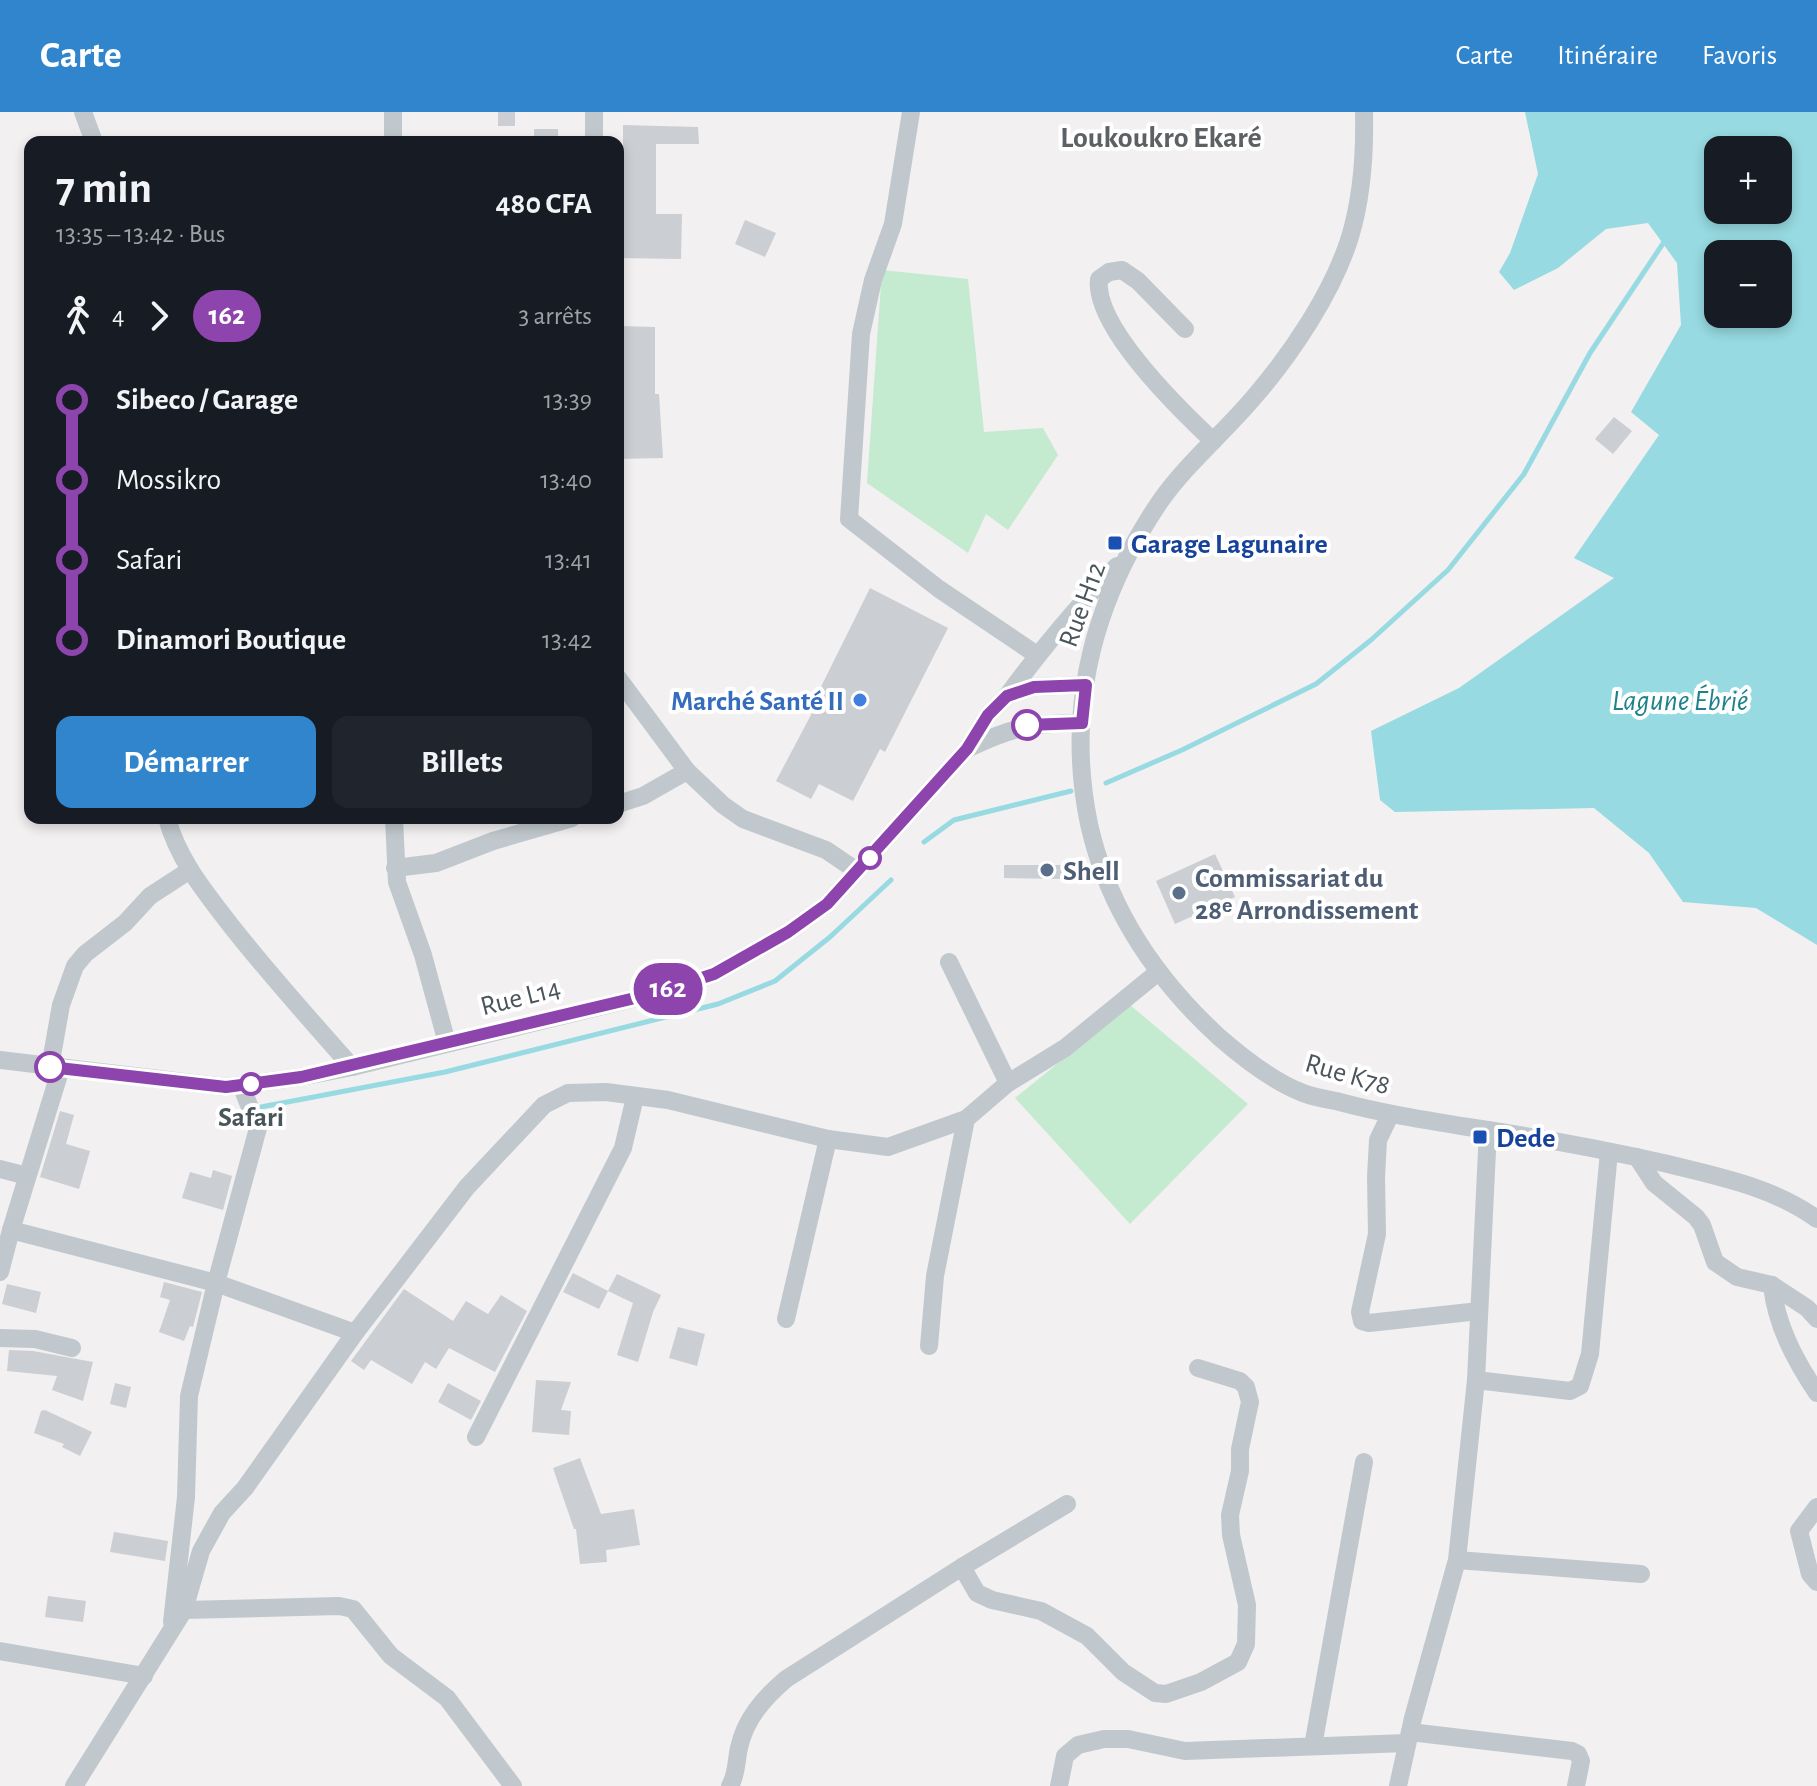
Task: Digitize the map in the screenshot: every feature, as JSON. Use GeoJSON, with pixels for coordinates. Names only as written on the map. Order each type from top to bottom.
{"type":"FeatureCollection","features":[{"type":"Feature","properties":{"kind":"street"},"geometry":{"type":"LineString","coordinates":[[83,112],[92,136]]}},
{"type":"Feature","properties":{"kind":"street"},"geometry":{"type":"LineString","coordinates":[[393,112],[393,136]]}},
{"type":"Feature","properties":{"kind":"street"},"geometry":{"type":"LineString","coordinates":[[594,112],[594,136]]}},
{"type":"Feature","properties":{"kind":"street"},"geometry":{"type":"LineString","coordinates":[[911,112],[893,224],[873,280],[861,334],[849,519],[939,589],[1037,655]]}},
{"type":"Feature","properties":{"kind":"street"},"geometry":{"type":"LineString","coordinates":[[1130,553],[1161,501],[1255,397],[1294,344],[1341,261],[1359,194],[1364,153],[1364,112]]}},
{"type":"Feature","properties":{"kind":"street"},"geometry":{"type":"LineString","coordinates":[[1185,329],[1138,281],[1122,270],[1109,272],[1099,279],[1097,294],[1124,343],[1172,403],[1213,441]]}},
{"type":"Feature","properties":{"kind":"street","name":"Rue L14"},"geometry":{"type":"LineString","coordinates":[[0,1060],[226,1087],[352,1067],[652,994],[714,974],[814,915],[967,749],[988,715],[1007,696],[1037,655],[1084,599],[1130,553]]}},
{"type":"Feature","properties":{"kind":"street","name":"Rue H12"},"geometry":{"type":"LineString","coordinates":[[1082,723],[1098,622],[1130,553]]}},
{"type":"Feature","properties":{"kind":"street"},"geometry":{"type":"LineString","coordinates":[[1007,696],[1034,687],[1086,685]]}},
{"type":"Feature","properties":{"kind":"street"},"geometry":{"type":"LineString","coordinates":[[624,686],[687,771],[723,805],[743,819],[826,850],[857,871]]}},
{"type":"Feature","properties":{"kind":"street","name":"Rue L14"},"geometry":{"type":"LineString","coordinates":[[967,749],[1027,725],[1082,723]]}},
{"type":"Feature","properties":{"kind":"street","name":"Rue K78"},"geometry":{"type":"LineString","coordinates":[[1082,723],[1082,774],[1096,849],[1124,920],[1157,973],[1204,1023],[1252,1064],[1302,1093],[1390,1115],[1637,1157],[1731,1179],[1769,1193],[1817,1219]]}},
{"type":"Feature","properties":{"kind":"street"},"geometry":{"type":"LineString","coordinates":[[624,802],[643,796],[687,771]]}},
{"type":"Feature","properties":{"kind":"street"},"geometry":{"type":"LineString","coordinates":[[169,824],[179,853],[190,870],[265,969],[352,1067]]}},
{"type":"Feature","properties":{"kind":"street"},"geometry":{"type":"LineString","coordinates":[[394,824],[395,868],[447,1043]]}},
{"type":"Feature","properties":{"kind":"street"},"geometry":{"type":"LineString","coordinates":[[395,868],[436,863],[493,841],[551,824]]}},
{"type":"Feature","properties":{"kind":"street"},"geometry":{"type":"LineString","coordinates":[[0,1272],[55,1067],[61,1005],[75,966],[85,954],[125,923],[150,896],[190,870]]}},
{"type":"Feature","properties":{"kind":"street"},"geometry":{"type":"LineString","coordinates":[[949,962],[1008,1083]]}},
{"type":"Feature","properties":{"kind":"street"},"geometry":{"type":"LineString","coordinates":[[74,1786],[184,1610],[201,1551],[222,1513],[245,1488],[355,1333],[467,1187],[544,1105],[568,1093],[606,1092],[668,1100],[828,1139],[888,1147],[966,1119],[1008,1083],[1065,1048],[1157,973]]}},
{"type":"Feature","properties":{"kind":"street"},"geometry":{"type":"LineString","coordinates":[[171,1630],[186,1497],[189,1396],[258,1128],[241,1085]]}},
{"type":"Feature","properties":{"kind":"street"},"geometry":{"type":"LineString","coordinates":[[476,1437],[623,1148],[635,1097]]}},
{"type":"Feature","properties":{"kind":"street"},"geometry":{"type":"LineString","coordinates":[[1390,1115],[1378,1140],[1377,1234],[1360,1312],[1362,1321],[1369,1323],[1479,1311]]}},
{"type":"Feature","properties":{"kind":"street"},"geometry":{"type":"LineString","coordinates":[[929,1346],[935,1276],[966,1119]]}},
{"type":"Feature","properties":{"kind":"street"},"geometry":{"type":"LineString","coordinates":[[1398,1786],[1457,1560],[1476,1380],[1488,1130]]}},
{"type":"Feature","properties":{"kind":"street"},"geometry":{"type":"LineString","coordinates":[[786,1319],[828,1139]]}},
{"type":"Feature","properties":{"kind":"street"},"geometry":{"type":"LineString","coordinates":[[1476,1380],[1570,1391],[1580,1386],[1590,1354],[1609,1152]]}},
{"type":"Feature","properties":{"kind":"street"},"geometry":{"type":"LineString","coordinates":[[1637,1157],[1654,1183],[1702,1225],[1715,1262],[1737,1277],[1772,1285],[1807,1308],[1817,1319]]}},
{"type":"Feature","properties":{"kind":"street"},"geometry":{"type":"LineString","coordinates":[[0,1169],[27,1176]]}},
{"type":"Feature","properties":{"kind":"street"},"geometry":{"type":"LineString","coordinates":[[11,1230],[216,1283],[355,1333]]}},
{"type":"Feature","properties":{"kind":"street"},"geometry":{"type":"LineString","coordinates":[[1772,1285],[1774,1306],[1795,1359],[1817,1393]]}},
{"type":"Feature","properties":{"kind":"street"},"geometry":{"type":"LineString","coordinates":[[0,1338],[35,1339],[72,1348]]}},
{"type":"Feature","properties":{"kind":"street"},"geometry":{"type":"LineString","coordinates":[[962,1567],[977,1593],[992,1600],[1041,1611],[1087,1636],[1123,1672],[1155,1693],[1166,1694],[1201,1682],[1238,1662],[1246,1644],[1247,1605],[1231,1535],[1230,1515],[1250,1402],[1246,1387],[1240,1381],[1198,1368]]}},
{"type":"Feature","properties":{"kind":"street"},"geometry":{"type":"LineString","coordinates":[[1313,1746],[1364,1462]]}},
{"type":"Feature","properties":{"kind":"street"},"geometry":{"type":"LineString","coordinates":[[730,1786],[742,1734],[761,1701],[786,1679],[1067,1504]]}},
{"type":"Feature","properties":{"kind":"street"},"geometry":{"type":"LineString","coordinates":[[1817,1507],[1799,1531],[1810,1574],[1817,1582]]}},
{"type":"Feature","properties":{"kind":"street"},"geometry":{"type":"LineString","coordinates":[[1457,1560],[1641,1574]]}},
{"type":"Feature","properties":{"kind":"street"},"geometry":{"type":"LineString","coordinates":[[184,1610],[339,1606],[353,1609],[391,1656],[447,1698],[513,1786]]}},
{"type":"Feature","properties":{"kind":"street"},"geometry":{"type":"LineString","coordinates":[[0,1651],[144,1676]]}},
{"type":"Feature","properties":{"kind":"street"},"geometry":{"type":"LineString","coordinates":[[1059,1786],[1065,1756],[1078,1745],[1104,1739],[1128,1739],[1185,1751],[1313,1746],[1409,1737],[1572,1751],[1578,1754],[1581,1761],[1576,1786]]}},
{"type":"Feature","properties":{"kind":"green space"},"geometry":{"type":"Polygon","coordinates":[[[882,270],[968,279],[984,432],[1043,428],[1058,455],[1008,530],[986,514],[968,553],[867,483],[882,270]]]}},
{"type":"Feature","properties":{"kind":"green space"},"geometry":{"type":"Polygon","coordinates":[[[1130,1005],[1248,1104],[1130,1224],[1015,1098],[1130,1005]]]}},
{"type":"Feature","properties":{"kind":"water","name":"Lagune Ébrié"},"geometry":{"type":"Polygon","coordinates":[[[1525,112],[1817,112],[1817,945],[1756,908],[1683,902],[1649,853],[1594,808],[1395,812],[1380,800],[1371,731],[1459,688],[1614,578],[1574,558],[1659,435],[1631,412],[1681,325],[1677,263],[1648,223],[1606,229],[1558,268],[1514,290],[1499,272],[1510,253],[1538,174],[1525,112]]]}},
{"type":"Feature","properties":{"kind":"building"},"geometry":{"type":"Polygon","coordinates":[[[498,112],[515,112],[515,126],[498,126],[498,112]]]}},
{"type":"Feature","properties":{"kind":"building"},"geometry":{"type":"Polygon","coordinates":[[[623,125],[698,127],[699,144],[656,144],[656,214],[682,214],[681,259],[624,258],[623,125]]]}},
{"type":"Feature","properties":{"kind":"building"},"geometry":{"type":"Polygon","coordinates":[[[534,129],[558,129],[558,136],[534,136],[534,129]]]}},
{"type":"Feature","properties":{"kind":"building"},"geometry":{"type":"Polygon","coordinates":[[[745,220],[776,233],[765,257],[735,244],[745,220]]]}},
{"type":"Feature","properties":{"kind":"building"},"geometry":{"type":"Polygon","coordinates":[[[624,326],[655,327],[655,394],[659,394],[663,458],[624,459],[624,326]]]}},
{"type":"Feature","properties":{"kind":"building"},"geometry":{"type":"Polygon","coordinates":[[[1614,417],[1632,431],[1613,454],[1595,439],[1614,417]]]}},
{"type":"Feature","properties":{"kind":"building"},"geometry":{"type":"Polygon","coordinates":[[[870,588],[948,628],[885,752],[880,749],[853,801],[819,784],[811,799],[776,781],[812,713],[809,711],[870,588]]]}},
{"type":"Feature","properties":{"kind":"building"},"geometry":{"type":"Polygon","coordinates":[[[1215,854],[1235,897],[1175,924],[1156,881],[1215,854]]]}},
{"type":"Feature","properties":{"kind":"building"},"geometry":{"type":"Polygon","coordinates":[[[1004,865],[1063,865],[1063,879],[1004,878],[1004,865]]]}},
{"type":"Feature","properties":{"kind":"building"},"geometry":{"type":"Polygon","coordinates":[[[60,1111],[74,1115],[66,1144],[90,1151],[79,1189],[40,1177],[60,1111]]]}},
{"type":"Feature","properties":{"kind":"building"},"geometry":{"type":"Polygon","coordinates":[[[213,1170],[232,1176],[223,1210],[182,1198],[190,1172],[211,1178],[213,1170]]]}},
{"type":"Feature","properties":{"kind":"building"},"geometry":{"type":"Polygon","coordinates":[[[573,1273],[608,1291],[599,1309],[563,1292],[573,1273]]]}},
{"type":"Feature","properties":{"kind":"building"},"geometry":{"type":"Polygon","coordinates":[[[617,1274],[661,1295],[638,1362],[617,1355],[633,1303],[608,1291],[617,1274]]]}},
{"type":"Feature","properties":{"kind":"building"},"geometry":{"type":"Polygon","coordinates":[[[164,1282],[202,1292],[193,1327],[190,1326],[184,1341],[159,1332],[170,1300],[160,1297],[164,1282]]]}},
{"type":"Feature","properties":{"kind":"building"},"geometry":{"type":"Polygon","coordinates":[[[7,1284],[41,1292],[36,1313],[2,1304],[7,1284]]]}},
{"type":"Feature","properties":{"kind":"building"},"geometry":{"type":"Polygon","coordinates":[[[404,1289],[453,1321],[466,1301],[488,1314],[501,1295],[527,1311],[495,1372],[449,1348],[436,1369],[425,1362],[412,1384],[371,1360],[364,1370],[351,1361],[404,1289]]]}},
{"type":"Feature","properties":{"kind":"building"},"geometry":{"type":"Polygon","coordinates":[[[678,1327],[705,1334],[697,1366],[669,1358],[678,1327]]]}},
{"type":"Feature","properties":{"kind":"building"},"geometry":{"type":"Polygon","coordinates":[[[9,1350],[33,1351],[93,1362],[83,1401],[52,1390],[57,1376],[7,1371],[9,1350]]]}},
{"type":"Feature","properties":{"kind":"building"},"geometry":{"type":"Polygon","coordinates":[[[536,1380],[571,1382],[561,1410],[571,1411],[569,1435],[532,1432],[536,1380]]]}},
{"type":"Feature","properties":{"kind":"building"},"geometry":{"type":"Polygon","coordinates":[[[115,1383],[131,1387],[126,1408],[110,1404],[115,1383]]]}},
{"type":"Feature","properties":{"kind":"building"},"geometry":{"type":"Polygon","coordinates":[[[448,1383],[481,1401],[471,1420],[438,1402],[448,1383]]]}},
{"type":"Feature","properties":{"kind":"building"},"geometry":{"type":"Polygon","coordinates":[[[45,1410],[92,1432],[80,1456],[62,1447],[64,1444],[34,1433],[41,1411],[45,1410]]]}},
{"type":"Feature","properties":{"kind":"building"},"geometry":{"type":"Polygon","coordinates":[[[580,1458],[601,1514],[634,1509],[640,1545],[606,1550],[607,1562],[580,1564],[576,1529],[553,1468],[580,1458]]]}},
{"type":"Feature","properties":{"kind":"building"},"geometry":{"type":"Polygon","coordinates":[[[114,1532],[168,1541],[165,1561],[110,1552],[114,1532]]]}},
{"type":"Feature","properties":{"kind":"building"},"geometry":{"type":"Polygon","coordinates":[[[48,1596],[86,1601],[83,1622],[45,1617],[48,1596]]]}},
{"type":"Feature","properties":{"kind":"waterway"},"geometry":{"type":"LineString","coordinates":[[1106,783],[1182,750],[1316,684],[1371,640],[1448,570],[1524,474],[1590,353],[1666,239]]}},
{"type":"Feature","properties":{"kind":"waterway"},"geometry":{"type":"LineString","coordinates":[[924,842],[954,820],[1071,791]]}},
{"type":"Feature","properties":{"kind":"waterway"},"geometry":{"type":"LineString","coordinates":[[261,1107],[445,1072],[718,1004],[775,981],[830,937],[891,880]]}},
{"type":"Feature","properties":{"kind":"bus line","name":"162"},"geometry":{"type":"LineString","coordinates":[[50,1067],[226,1087],[301,1077],[652,994],[714,974],[788,932],[827,904],[967,749],[988,715],[1007,696],[1034,687],[1086,685],[1082,723],[1027,725]]}},
{"type":"Feature","properties":{"kind":"place","name":"Garage Lagunaire"},"geometry":{"type":"Point","coordinates":[1115,543]}},
{"type":"Feature","properties":{"kind":"place","name":"Marché Santé II"},"geometry":{"type":"Point","coordinates":[860,700]}},
{"type":"Feature","properties":{"kind":"place","name":"Shell"},"geometry":{"type":"Point","coordinates":[1047,870]}},
{"type":"Feature","properties":{"kind":"place","name":"Commissariat du 28ᵉ Arrondissement"},"geometry":{"type":"Point","coordinates":[1179,893]}},
{"type":"Feature","properties":{"kind":"place","name":"Safari"},"geometry":{"type":"Point","coordinates":[251,1084]}},
{"type":"Feature","properties":{"kind":"place","name":"Dede"},"geometry":{"type":"Point","coordinates":[1480,1137]}},
{"type":"Feature","properties":{"kind":"district","name":"Loukoukro Ekaré"},"geometry":{"type":"Point","coordinates":[1161,137]}}]}
